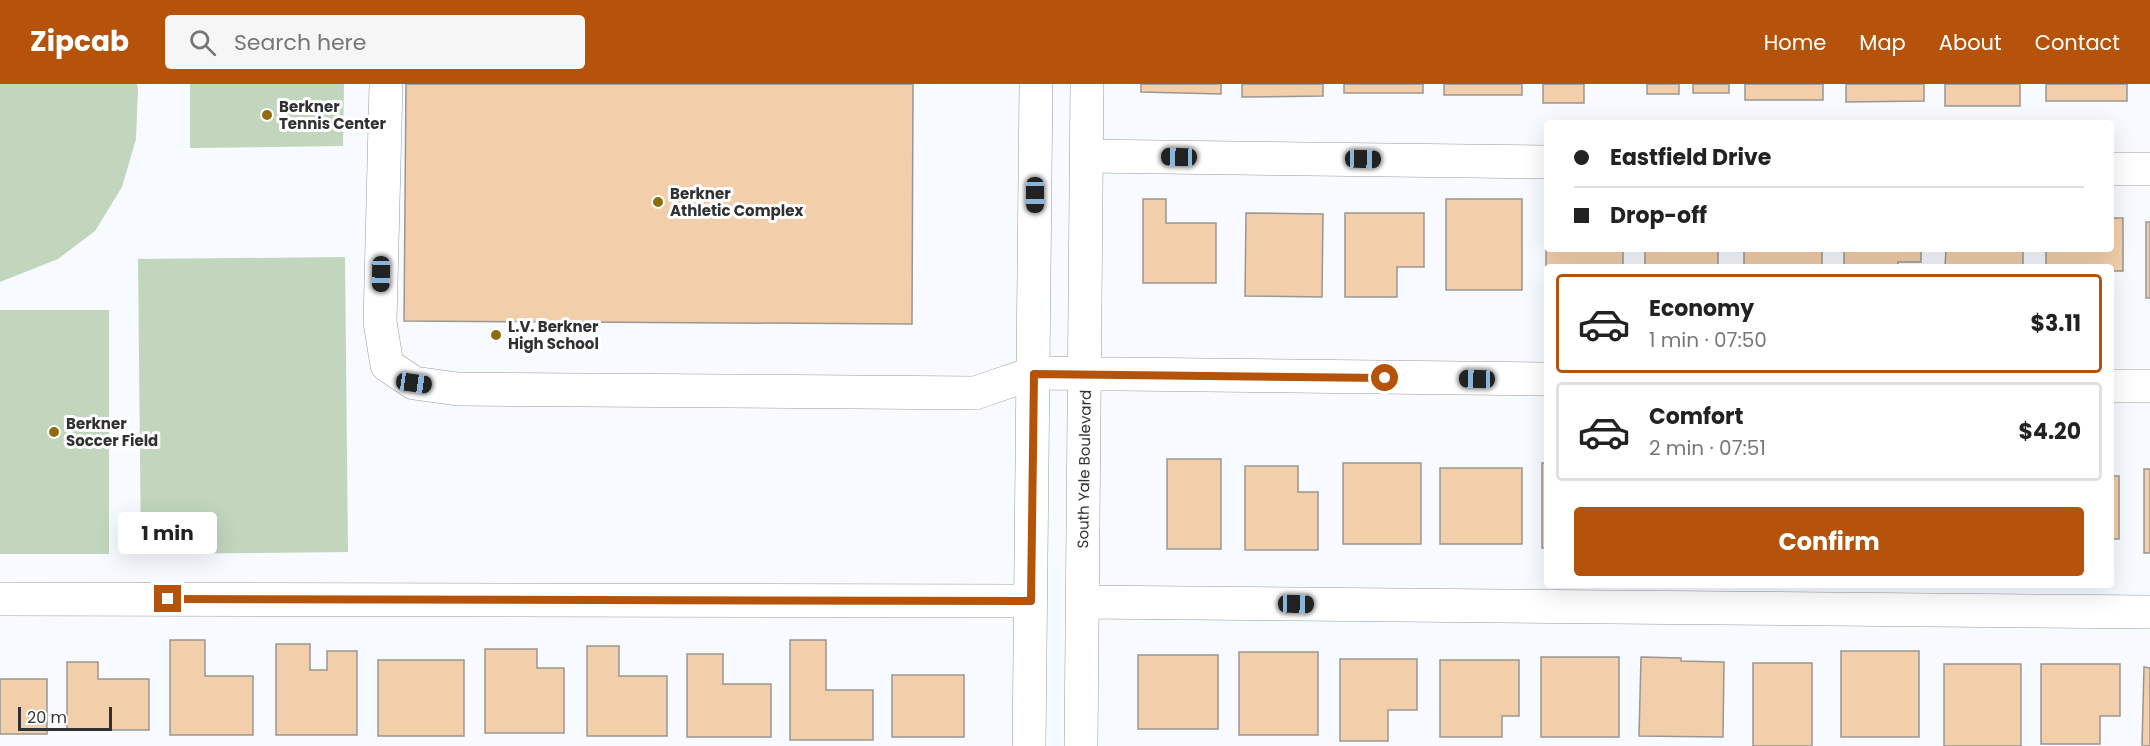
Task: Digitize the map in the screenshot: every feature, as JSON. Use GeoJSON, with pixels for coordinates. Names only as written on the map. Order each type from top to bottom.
{"type":"FeatureCollection","features":[{"type":"Feature","properties":{"kind":"street"},"geometry":{"type":"LineString","coordinates":[[386,84],[380,322],[387,365],[414,383],[458,389],[975,393],[1034,374],[1544,379]]}},
{"type":"Feature","properties":{"kind":"street"},"geometry":{"type":"LineString","coordinates":[[1029,746],[1036,84]]}},
{"type":"Feature","properties":{"kind":"street","name":"South Yale Boulevard"},"geometry":{"type":"LineString","coordinates":[[1081,746],[1088,84]]}},
{"type":"Feature","properties":{"kind":"street"},"geometry":{"type":"LineString","coordinates":[[1087,156],[1544,162]]}},
{"type":"Feature","properties":{"kind":"street"},"geometry":{"type":"LineString","coordinates":[[2114,169],[2150,169]]}},
{"type":"Feature","properties":{"kind":"street"},"geometry":{"type":"LineString","coordinates":[[2114,386],[2150,386]]}},
{"type":"Feature","properties":{"kind":"street"},"geometry":{"type":"LineString","coordinates":[[0,599],[1031,601]]}},
{"type":"Feature","properties":{"kind":"street"},"geometry":{"type":"LineString","coordinates":[[1083,602],[2150,612]]}},
{"type":"Feature","properties":{"kind":"green space"},"geometry":{"type":"Polygon","coordinates":[[[0,84],[137,84],[138,89],[136,139],[122,187],[95,231],[58,259],[0,282],[0,84]]]}},
{"type":"Feature","properties":{"kind":"green space","name":"Berkner Tennis Center"},"geometry":{"type":"Polygon","coordinates":[[[190,84],[344,84],[343,146],[190,148],[190,84]]]}},
{"type":"Feature","properties":{"kind":"green space"},"geometry":{"type":"Polygon","coordinates":[[[345,257],[348,552],[141,554],[138,259],[345,257]]]}},
{"type":"Feature","properties":{"kind":"green space","name":"Berkner Soccer Field"},"geometry":{"type":"Polygon","coordinates":[[[0,310],[109,310],[109,554],[0,554],[0,310]]]}},
{"type":"Feature","properties":{"kind":"building","name":"Berkner Athletic Complex"},"geometry":{"type":"Polygon","coordinates":[[[406,84],[913,84],[912,324],[404,321],[406,84]]]}},
{"type":"Feature","properties":{"kind":"building","name":"Berkner Athletic Complex"},"geometry":{"type":"Polygon","coordinates":[[[406,84],[913,84],[912,324],[404,321],[406,84]]]}},
{"type":"Feature","properties":{"kind":"building"},"geometry":{"type":"Polygon","coordinates":[[[1141,84],[1221,84],[1221,94],[1141,92],[1141,84]]]}},
{"type":"Feature","properties":{"kind":"building"},"geometry":{"type":"Polygon","coordinates":[[[1242,84],[1323,84],[1323,96],[1242,97],[1242,84]]]}},
{"type":"Feature","properties":{"kind":"building"},"geometry":{"type":"Polygon","coordinates":[[[1344,84],[1423,84],[1423,93],[1344,93],[1344,84]]]}},
{"type":"Feature","properties":{"kind":"building"},"geometry":{"type":"Polygon","coordinates":[[[1444,84],[1522,84],[1522,95],[1444,95],[1444,84]]]}},
{"type":"Feature","properties":{"kind":"building"},"geometry":{"type":"Polygon","coordinates":[[[1543,84],[1584,84],[1584,103],[1543,103],[1543,84]]]}},
{"type":"Feature","properties":{"kind":"building"},"geometry":{"type":"Polygon","coordinates":[[[1647,84],[1679,84],[1679,94],[1647,94],[1647,84]]]}},
{"type":"Feature","properties":{"kind":"building"},"geometry":{"type":"Polygon","coordinates":[[[1693,84],[1729,84],[1729,93],[1693,93],[1693,84]]]}},
{"type":"Feature","properties":{"kind":"building"},"geometry":{"type":"Polygon","coordinates":[[[1745,84],[1823,84],[1823,100],[1745,100],[1745,84]]]}},
{"type":"Feature","properties":{"kind":"building"},"geometry":{"type":"Polygon","coordinates":[[[1846,84],[1924,84],[1924,101],[1846,102],[1846,84]]]}},
{"type":"Feature","properties":{"kind":"building"},"geometry":{"type":"Polygon","coordinates":[[[1945,84],[2020,84],[2020,106],[1945,106],[1945,84]]]}},
{"type":"Feature","properties":{"kind":"building"},"geometry":{"type":"Polygon","coordinates":[[[2046,84],[2127,84],[2127,101],[2046,101],[2046,84]]]}},
{"type":"Feature","properties":{"kind":"building"},"geometry":{"type":"Polygon","coordinates":[[[1143,199],[1166,199],[1166,223],[1216,223],[1216,283],[1143,283],[1143,199]]]}},
{"type":"Feature","properties":{"kind":"building"},"geometry":{"type":"Polygon","coordinates":[[[1446,199],[1522,199],[1522,290],[1446,290],[1446,199]]]}},
{"type":"Feature","properties":{"kind":"building"},"geometry":{"type":"Polygon","coordinates":[[[1246,213],[1323,214],[1322,297],[1245,296],[1246,213]]]}},
{"type":"Feature","properties":{"kind":"building"},"geometry":{"type":"Polygon","coordinates":[[[1345,213],[1424,213],[1424,267],[1397,267],[1397,297],[1345,297],[1345,213]]]}},
{"type":"Feature","properties":{"kind":"building"},"geometry":{"type":"Polygon","coordinates":[[[2114,218],[2123,218],[2123,271],[2114,271],[2114,264],[2046,264],[2046,252],[2114,252],[2114,218]]]}},
{"type":"Feature","properties":{"kind":"building"},"geometry":{"type":"Polygon","coordinates":[[[2146,222],[2150,222],[2150,298],[2146,298],[2146,222]]]}},
{"type":"Feature","properties":{"kind":"building"},"geometry":{"type":"Polygon","coordinates":[[[1546,252],[1623,252],[1623,264],[1546,264],[1546,252]]]}},
{"type":"Feature","properties":{"kind":"building"},"geometry":{"type":"Polygon","coordinates":[[[1645,252],[1718,252],[1718,264],[1645,264],[1645,252]]]}},
{"type":"Feature","properties":{"kind":"building"},"geometry":{"type":"Polygon","coordinates":[[[1744,252],[1822,252],[1822,264],[1744,264],[1744,252]]]}},
{"type":"Feature","properties":{"kind":"building"},"geometry":{"type":"Polygon","coordinates":[[[1844,252],[1921,252],[1921,262],[1844,264],[1844,252]]]}},
{"type":"Feature","properties":{"kind":"building"},"geometry":{"type":"Polygon","coordinates":[[[1946,252],[2023,252],[2023,264],[1945,264],[1946,252]]]}},
{"type":"Feature","properties":{"kind":"building"},"geometry":{"type":"Polygon","coordinates":[[[1167,459],[1221,459],[1221,549],[1167,549],[1167,459]]]}},
{"type":"Feature","properties":{"kind":"building"},"geometry":{"type":"Polygon","coordinates":[[[1343,463],[1421,463],[1421,544],[1343,544],[1343,463]]]}},
{"type":"Feature","properties":{"kind":"building"},"geometry":{"type":"Polygon","coordinates":[[[1542,463],[1544,463],[1544,548],[1542,548],[1542,463]]]}},
{"type":"Feature","properties":{"kind":"building"},"geometry":{"type":"Polygon","coordinates":[[[1245,466],[1298,466],[1298,492],[1318,492],[1318,550],[1245,550],[1245,466]]]}},
{"type":"Feature","properties":{"kind":"building"},"geometry":{"type":"Polygon","coordinates":[[[1440,468],[1522,468],[1522,544],[1440,544],[1440,468]]]}},
{"type":"Feature","properties":{"kind":"building"},"geometry":{"type":"Polygon","coordinates":[[[2144,469],[2150,469],[2150,553],[2144,553],[2144,469]]]}},
{"type":"Feature","properties":{"kind":"building"},"geometry":{"type":"Polygon","coordinates":[[[2114,476],[2119,476],[2119,539],[2114,539],[2114,476]]]}},
{"type":"Feature","properties":{"kind":"building"},"geometry":{"type":"Polygon","coordinates":[[[170,640],[205,640],[205,676],[253,676],[253,735],[170,735],[170,640]]]}},
{"type":"Feature","properties":{"kind":"building"},"geometry":{"type":"Polygon","coordinates":[[[790,640],[826,640],[826,690],[873,690],[873,740],[790,740],[790,640]]]}},
{"type":"Feature","properties":{"kind":"building"},"geometry":{"type":"Polygon","coordinates":[[[276,644],[310,644],[310,670],[327,670],[327,651],[357,651],[357,735],[276,735],[276,644]]]}},
{"type":"Feature","properties":{"kind":"building"},"geometry":{"type":"Polygon","coordinates":[[[587,646],[619,646],[619,676],[667,676],[667,736],[587,736],[587,646]]]}},
{"type":"Feature","properties":{"kind":"building"},"geometry":{"type":"Polygon","coordinates":[[[485,649],[537,649],[537,668],[564,668],[564,733],[485,733],[485,649]]]}},
{"type":"Feature","properties":{"kind":"building"},"geometry":{"type":"Polygon","coordinates":[[[1841,651],[1919,651],[1919,737],[1841,737],[1841,651]]]}},
{"type":"Feature","properties":{"kind":"building"},"geometry":{"type":"Polygon","coordinates":[[[1239,652],[1318,652],[1318,735],[1239,735],[1239,652]]]}},
{"type":"Feature","properties":{"kind":"building"},"geometry":{"type":"Polygon","coordinates":[[[687,654],[723,654],[723,684],[771,684],[771,737],[687,737],[687,654]]]}},
{"type":"Feature","properties":{"kind":"building"},"geometry":{"type":"Polygon","coordinates":[[[1138,655],[1218,655],[1218,729],[1138,729],[1138,655]]]}},
{"type":"Feature","properties":{"kind":"building"},"geometry":{"type":"Polygon","coordinates":[[[1541,657],[1619,657],[1619,737],[1541,737],[1541,657]]]}},
{"type":"Feature","properties":{"kind":"building"},"geometry":{"type":"Polygon","coordinates":[[[1641,657],[1724,662],[1723,737],[1639,736],[1641,657]]]}},
{"type":"Feature","properties":{"kind":"building"},"geometry":{"type":"Polygon","coordinates":[[[1340,659],[1417,659],[1417,710],[1388,710],[1388,741],[1340,741],[1340,659]]]}},
{"type":"Feature","properties":{"kind":"building"},"geometry":{"type":"Polygon","coordinates":[[[378,660],[464,660],[464,736],[378,736],[378,660]]]}},
{"type":"Feature","properties":{"kind":"building"},"geometry":{"type":"Polygon","coordinates":[[[1440,660],[1519,660],[1519,716],[1502,716],[1502,737],[1440,737],[1440,660]]]}},
{"type":"Feature","properties":{"kind":"building"},"geometry":{"type":"Polygon","coordinates":[[[67,662],[98,662],[98,679],[149,679],[149,730],[67,730],[67,662]]]}},
{"type":"Feature","properties":{"kind":"building"},"geometry":{"type":"Polygon","coordinates":[[[1753,663],[1812,663],[1812,746],[1753,746],[1753,663]]]}},
{"type":"Feature","properties":{"kind":"building"},"geometry":{"type":"Polygon","coordinates":[[[1944,664],[2021,664],[2021,746],[1944,746],[1944,664]]]}},
{"type":"Feature","properties":{"kind":"building"},"geometry":{"type":"Polygon","coordinates":[[[2041,664],[2120,664],[2120,716],[2100,716],[2100,744],[2041,744],[2041,664]]]}},
{"type":"Feature","properties":{"kind":"building"},"geometry":{"type":"Polygon","coordinates":[[[2144,667],[2150,668],[2150,746],[2142,746],[2144,667]]]}},
{"type":"Feature","properties":{"kind":"building"},"geometry":{"type":"Polygon","coordinates":[[[892,675],[964,675],[964,737],[892,737],[892,675]]]}},
{"type":"Feature","properties":{"kind":"building"},"geometry":{"type":"Polygon","coordinates":[[[0,679],[47,679],[47,734],[0,734],[0,679]]]}},
{"type":"Feature","properties":{"kind":"place","name":"Berkner Tennis Center"},"geometry":{"type":"Point","coordinates":[267,115]}},
{"type":"Feature","properties":{"kind":"place","name":"Berkner Athletic Complex"},"geometry":{"type":"Point","coordinates":[658,202]}},
{"type":"Feature","properties":{"kind":"place","name":"L.V. Berkner High School"},"geometry":{"type":"Point","coordinates":[496,335]}},
{"type":"Feature","properties":{"kind":"place","name":"Berkner Soccer Field"},"geometry":{"type":"Point","coordinates":[54,432]}},
{"type":"Feature","properties":{"kind":"route"},"geometry":{"type":"LineString","coordinates":[[168,599],[1031,601],[1034,374],[1385,378]]}}]}
